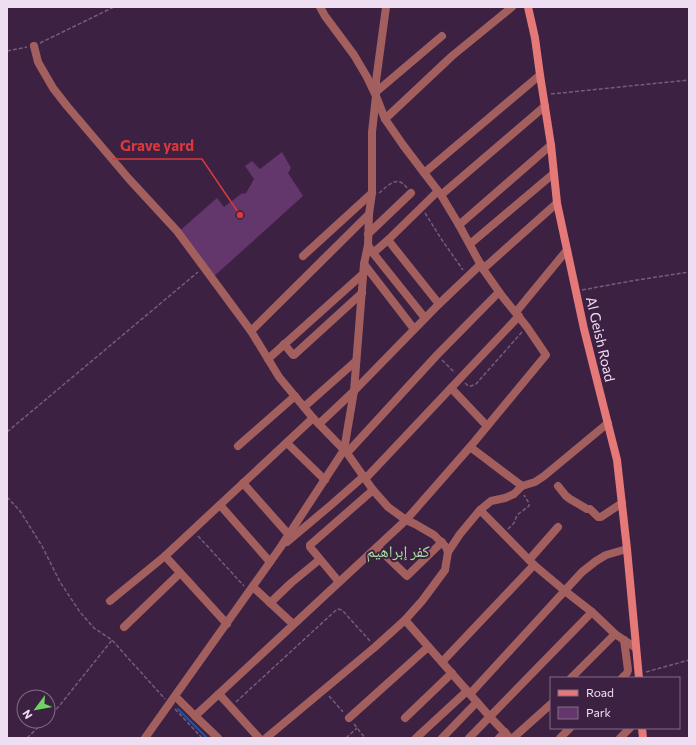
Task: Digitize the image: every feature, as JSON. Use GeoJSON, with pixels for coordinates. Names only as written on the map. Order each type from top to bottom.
{"type":"FeatureCollection","features":[{"type":"Feature","properties":{"kind":"main road","name":"Al Geish Road"},"geometry":{"type":"LineString","coordinates":[[528,7],[535,38],[551,145],[553,174],[567,250],[584,329],[617,460],[639,676]]}},
{"type":"Feature","properties":{"kind":"street"},"geometry":{"type":"LineString","coordinates":[[195,716],[406,520],[470,447],[546,355],[517,314],[499,292],[439,193],[385,119],[376,94],[354,55],[320,7]]}},
{"type":"Feature","properties":{"kind":"street"},"geometry":{"type":"LineString","coordinates":[[345,451],[354,391],[364,264],[368,245],[371,197],[372,132],[376,81],[386,7]]}},
{"type":"Feature","properties":{"kind":"street"},"geometry":{"type":"LineString","coordinates":[[385,119],[452,56],[512,7]]}},
{"type":"Feature","properties":{"kind":"street"},"geometry":{"type":"LineString","coordinates":[[376,94],[442,36]]}},
{"type":"Feature","properties":{"kind":"street"},"geometry":{"type":"LineString","coordinates":[[34,46],[38,62],[53,88],[129,178],[177,231],[251,331],[279,377],[313,418],[345,451],[373,490],[388,507],[406,520],[434,535],[442,542],[448,552]]}},
{"type":"Feature","properties":{"kind":"street"},"geometry":{"type":"LineString","coordinates":[[424,173],[540,75]]}},
{"type":"Feature","properties":{"kind":"street"},"geometry":{"type":"LineString","coordinates":[[373,253],[421,207],[545,106]]}},
{"type":"Feature","properties":{"kind":"street"},"geometry":{"type":"LineString","coordinates":[[459,225],[551,145]]}},
{"type":"Feature","properties":{"kind":"street"},"geometry":{"type":"LineString","coordinates":[[470,244],[553,174]]}},
{"type":"Feature","properties":{"kind":"street"},"geometry":{"type":"LineString","coordinates":[[368,234],[411,194]]}},
{"type":"Feature","properties":{"kind":"street"},"geometry":{"type":"LineString","coordinates":[[303,256],[371,197]]}},
{"type":"Feature","properties":{"kind":"street"},"geometry":{"type":"LineString","coordinates":[[320,424],[468,276],[558,203]]}},
{"type":"Feature","properties":{"kind":"street"},"geometry":{"type":"LineString","coordinates":[[251,331],[369,214]]}},
{"type":"Feature","properties":{"kind":"street"},"geometry":{"type":"LineString","coordinates":[[388,240],[439,304]]}},
{"type":"Feature","properties":{"kind":"street"},"geometry":{"type":"LineString","coordinates":[[368,245],[425,318]]}},
{"type":"Feature","properties":{"kind":"street"},"geometry":{"type":"LineString","coordinates":[[280,548],[365,477],[451,388],[517,314],[567,250]]}},
{"type":"Feature","properties":{"kind":"street"},"geometry":{"type":"LineString","coordinates":[[364,264],[414,329]]}},
{"type":"Feature","properties":{"kind":"street"},"geometry":{"type":"LineString","coordinates":[[268,359],[364,273]]}},
{"type":"Feature","properties":{"kind":"street"},"geometry":{"type":"LineString","coordinates":[[145,738],[280,548],[345,451],[499,292]]}},
{"type":"Feature","properties":{"kind":"street"},"geometry":{"type":"LineString","coordinates":[[284,344],[294,355],[362,293]]}},
{"type":"Feature","properties":{"kind":"street"},"geometry":{"type":"LineString","coordinates":[[304,407],[356,361]]}},
{"type":"Feature","properties":{"kind":"street"},"geometry":{"type":"LineString","coordinates":[[451,388],[487,426]]}},
{"type":"Feature","properties":{"kind":"street"},"geometry":{"type":"LineString","coordinates":[[238,446],[295,396]]}},
{"type":"Feature","properties":{"kind":"street"},"geometry":{"type":"LineString","coordinates":[[110,601],[193,530],[313,418]]}},
{"type":"Feature","properties":{"kind":"street"},"geometry":{"type":"LineString","coordinates":[[266,738],[405,620],[422,601],[445,570],[448,552],[460,534],[480,510],[491,501],[510,496],[520,487],[535,482],[544,476],[608,423]]}},
{"type":"Feature","properties":{"kind":"street"},"geometry":{"type":"LineString","coordinates":[[287,443],[325,480]]}},
{"type":"Feature","properties":{"kind":"street"},"geometry":{"type":"LineString","coordinates":[[470,447],[486,458],[520,487]]}},
{"type":"Feature","properties":{"kind":"street"},"geometry":{"type":"LineString","coordinates":[[243,483],[288,536]]}},
{"type":"Feature","properties":{"kind":"street"},"geometry":{"type":"LineString","coordinates":[[558,486],[566,496],[587,509],[590,509],[599,517],[622,503]]}},
{"type":"Feature","properties":{"kind":"street"},"geometry":{"type":"LineString","coordinates":[[339,582],[319,560],[310,545],[373,490]]}},
{"type":"Feature","properties":{"kind":"street"},"geometry":{"type":"LineString","coordinates":[[220,505],[270,562]]}},
{"type":"Feature","properties":{"kind":"street"},"geometry":{"type":"LineString","coordinates":[[480,510],[504,533],[531,563],[592,612],[615,634],[636,648]]}},
{"type":"Feature","properties":{"kind":"street"},"geometry":{"type":"LineString","coordinates":[[442,662],[531,563],[558,527]]}},
{"type":"Feature","properties":{"kind":"street"},"geometry":{"type":"LineString","coordinates":[[377,547],[407,576],[442,542]]}},
{"type":"Feature","properties":{"kind":"street"},"geometry":{"type":"LineString","coordinates":[[416,738],[468,693],[582,572],[606,555],[627,549]]}},
{"type":"Feature","properties":{"kind":"street"},"geometry":{"type":"LineString","coordinates":[[164,556],[227,624]]}},
{"type":"Feature","properties":{"kind":"street"},"geometry":{"type":"LineString","coordinates":[[270,603],[319,560]]}},
{"type":"Feature","properties":{"kind":"street"},"geometry":{"type":"LineString","coordinates":[[124,627],[180,573]]}},
{"type":"Feature","properties":{"kind":"street"},"geometry":{"type":"LineString","coordinates":[[251,589],[270,603],[293,624]]}},
{"type":"Feature","properties":{"kind":"street"},"geometry":{"type":"LineString","coordinates":[[469,738],[592,612]]}},
{"type":"Feature","properties":{"kind":"street"},"geometry":{"type":"LineString","coordinates":[[405,620],[505,736]]}},
{"type":"Feature","properties":{"kind":"street"},"geometry":{"type":"LineString","coordinates":[[572,677],[615,634]]}},
{"type":"Feature","properties":{"kind":"street"},"geometry":{"type":"LineString","coordinates":[[623,677],[628,670],[624,640]]}},
{"type":"Feature","properties":{"kind":"street"},"geometry":{"type":"LineString","coordinates":[[349,718],[428,647]]}},
{"type":"Feature","properties":{"kind":"street"},"geometry":{"type":"LineString","coordinates":[[405,718],[452,674]]}},
{"type":"Feature","properties":{"kind":"street"},"geometry":{"type":"LineString","coordinates":[[219,694],[259,738]]}},
{"type":"Feature","properties":{"kind":"street"},"geometry":{"type":"LineString","coordinates":[[175,696],[218,738]]}},
{"type":"Feature","properties":{"kind":"street"},"geometry":{"type":"LineString","coordinates":[[442,738],[477,702]]}},
{"type":"Feature","properties":{"kind":"street"},"geometry":{"type":"LineString","coordinates":[[513,738],[550,705]]}},
{"type":"Feature","properties":{"kind":"street"},"geometry":{"type":"LineString","coordinates":[[560,738],[569,729]]}},
{"type":"Feature","properties":{"kind":"street"},"geometry":{"type":"LineString","coordinates":[[620,738],[629,729]]}},
{"type":"Feature","properties":{"kind":"path"},"geometry":{"type":"LineString","coordinates":[[7,50],[37,45],[114,7]]}},
{"type":"Feature","properties":{"kind":"path"},"geometry":{"type":"LineString","coordinates":[[543,94],[689,80]]}},
{"type":"Feature","properties":{"kind":"path"},"geometry":{"type":"LineString","coordinates":[[371,197],[395,181],[405,185],[411,194]]}},
{"type":"Feature","properties":{"kind":"path"},"geometry":{"type":"LineString","coordinates":[[421,207],[442,240],[468,276]]}},
{"type":"Feature","properties":{"kind":"path"},"geometry":{"type":"LineString","coordinates":[[7,432],[204,267]]}},
{"type":"Feature","properties":{"kind":"path"},"geometry":{"type":"LineString","coordinates":[[576,292],[631,281],[689,272]]}},
{"type":"Feature","properties":{"kind":"path"},"geometry":{"type":"LineString","coordinates":[[504,533],[514,523],[517,515],[529,506],[520,487]]}},
{"type":"Feature","properties":{"kind":"path"},"geometry":{"type":"LineString","coordinates":[[7,497],[20,511],[42,546],[60,582],[80,612],[94,628],[112,640],[202,738]]}},
{"type":"Feature","properties":{"kind":"path"},"geometry":{"type":"LineString","coordinates":[[193,530],[251,589]]}},
{"type":"Feature","properties":{"kind":"path"},"geometry":{"type":"LineString","coordinates":[[230,707],[338,609],[342,610],[375,647]]}},
{"type":"Feature","properties":{"kind":"path"},"geometry":{"type":"LineString","coordinates":[[56,709],[112,640]]}},
{"type":"Feature","properties":{"kind":"path"},"geometry":{"type":"LineString","coordinates":[[639,676],[689,660]]}},
{"type":"Feature","properties":{"kind":"path"},"geometry":{"type":"LineString","coordinates":[[346,738],[357,728]]}},
{"type":"Feature","properties":{"kind":"path"},"geometry":{"type":"LineString","coordinates":[[28,738],[37,729]]}},
{"type":"Feature","properties":{"kind":"green space"},"geometry":{"type":"Polygon","coordinates":[[[282,152],[291,168],[288,173],[303,196],[211,279],[176,234],[217,198],[224,207],[241,194],[246,193],[254,179],[245,166],[252,161],[260,169],[282,152]]]}},
{"type":"Feature","properties":{"kind":"waterway"},"geometry":{"type":"LineString","coordinates":[[178,709],[207,738]]}},
{"type":"Feature","properties":{"kind":"place","name":"Grave yard"},"geometry":{"type":"Point","coordinates":[240,215]}},
{"type":"Feature","properties":{"kind":"district","name":"كفر إبراهيم"},"geometry":{"type":"Point","coordinates":[398,550]}}]}
